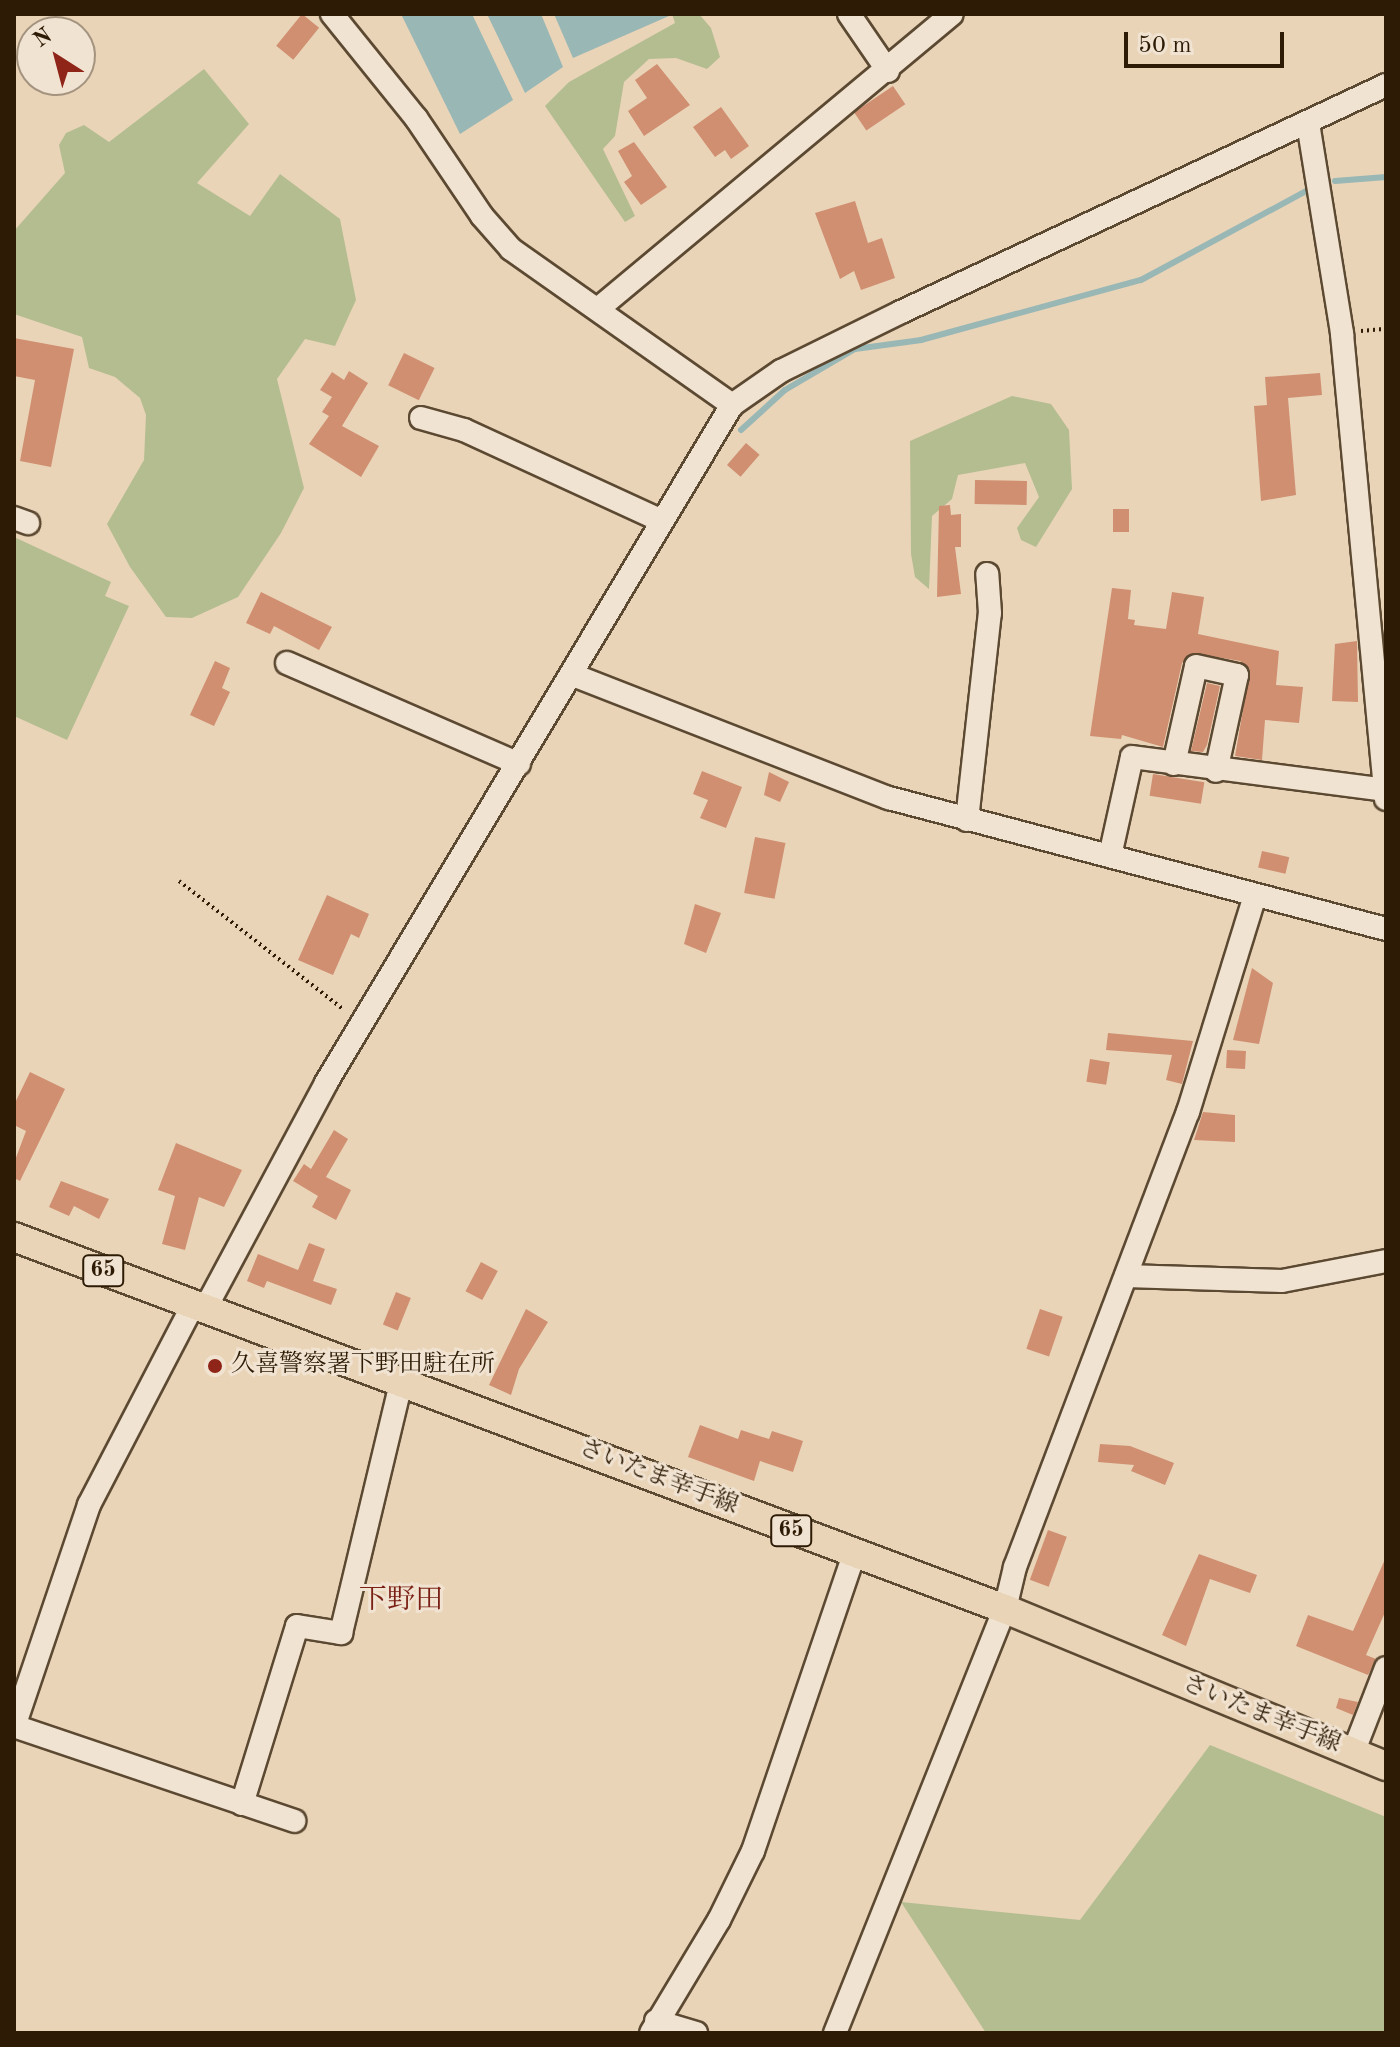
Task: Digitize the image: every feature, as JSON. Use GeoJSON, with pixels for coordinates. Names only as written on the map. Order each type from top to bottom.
{"type":"FeatureCollection","features":[{"type":"Feature","properties":{"kind":"main road","name":"さいたま幸手線"},"geometry":{"type":"LineString","coordinates":[[14,1237],[402,1379],[854,1555],[1005,1609],[1386,1766]]}},
{"type":"Feature","properties":{"kind":"street"},"geometry":{"type":"LineString","coordinates":[[332,14],[416,118],[491,227],[511,249],[599,308],[732,405]]}},
{"type":"Feature","properties":{"kind":"street"},"geometry":{"type":"LineString","coordinates":[[849,14],[888,71]]}},
{"type":"Feature","properties":{"kind":"street"},"geometry":{"type":"LineString","coordinates":[[599,308],[888,71],[952,14]]}},
{"type":"Feature","properties":{"kind":"street"},"geometry":{"type":"LineString","coordinates":[[294,1821],[14,1726],[89,1505],[362,1023],[732,405],[781,371],[901,312],[1386,85]]}},
{"type":"Feature","properties":{"kind":"street"},"geometry":{"type":"LineString","coordinates":[[1308,123],[1342,334],[1386,799]]}},
{"type":"Feature","properties":{"kind":"street"},"geometry":{"type":"LineString","coordinates":[[421,418],[464,430],[662,521]]}},
{"type":"Feature","properties":{"kind":"street"},"geometry":{"type":"LineString","coordinates":[[967,820],[990,613],[987,574]]}},
{"type":"Feature","properties":{"kind":"street"},"geometry":{"type":"LineString","coordinates":[[287,663],[519,764]]}},
{"type":"Feature","properties":{"kind":"street"},"geometry":{"type":"LineString","coordinates":[[1174,764],[1196,666],[1237,675],[1216,771]]}},
{"type":"Feature","properties":{"kind":"street"},"geometry":{"type":"LineString","coordinates":[[573,675],[875,793],[967,820],[1386,929]]}},
{"type":"Feature","properties":{"kind":"street"},"geometry":{"type":"LineString","coordinates":[[1110,856],[1132,757],[1216,771],[1385,790]]}},
{"type":"Feature","properties":{"kind":"street"},"geometry":{"type":"LineString","coordinates":[[835,2033],[1005,1609],[1015,1567],[1188,1112],[1255,896]]}},
{"type":"Feature","properties":{"kind":"street"},"geometry":{"type":"LineString","coordinates":[[1126,1276],[1282,1281],[1386,1261]]}},
{"type":"Feature","properties":{"kind":"street"},"geometry":{"type":"LineString","coordinates":[[242,1804],[297,1626],[341,1633],[402,1379]]}},
{"type":"Feature","properties":{"kind":"street"},"geometry":{"type":"LineString","coordinates":[[696,2033],[653,2027],[719,1920],[753,1851],[854,1555]]}},
{"type":"Feature","properties":{"kind":"street"},"geometry":{"type":"LineString","coordinates":[[1353,1753],[1386,1668]]}},
{"type":"Feature","properties":{"kind":"path"},"geometry":{"type":"LineString","coordinates":[[179,881],[362,1023]]}},
{"type":"Feature","properties":{"kind":"green space"},"geometry":{"type":"Polygon","coordinates":[[[672,14],[699,14],[711,28],[720,57],[707,69],[676,58],[649,59],[624,82],[615,136],[603,149],[635,216],[625,222],[545,106],[569,82],[675,23],[672,14]]]}},
{"type":"Feature","properties":{"kind":"green space"},"geometry":{"type":"Polygon","coordinates":[[[204,69],[249,124],[197,183],[250,216],[280,174],[340,219],[356,300],[335,346],[305,339],[277,379],[304,488],[281,533],[238,597],[192,618],[166,617],[130,567],[107,524],[144,460],[146,415],[140,398],[115,377],[89,368],[82,337],[14,314],[14,231],[65,173],[59,145],[66,133],[84,125],[109,142],[204,69]]]}},
{"type":"Feature","properties":{"kind":"green space"},"geometry":{"type":"Polygon","coordinates":[[[1012,396],[1051,404],[1069,430],[1072,489],[1036,547],[1021,540],[1017,528],[1039,497],[1025,463],[958,475],[952,499],[932,516],[929,589],[915,577],[911,554],[910,441],[1012,396]]]}},
{"type":"Feature","properties":{"kind":"green space"},"geometry":{"type":"Polygon","coordinates":[[[14,537],[111,582],[105,596],[129,606],[67,740],[14,716],[14,537]]]}},
{"type":"Feature","properties":{"kind":"green space"},"geometry":{"type":"Polygon","coordinates":[[[1210,1745],[1386,1817],[1386,2033],[986,2033],[901,1902],[1080,1920],[1210,1745]]]}},
{"type":"Feature","properties":{"kind":"water"},"geometry":{"type":"Polygon","coordinates":[[[401,14],[472,14],[513,100],[460,134],[401,14]]]}},
{"type":"Feature","properties":{"kind":"water"},"geometry":{"type":"Polygon","coordinates":[[[487,14],[541,14],[563,67],[525,93],[487,14]]]}},
{"type":"Feature","properties":{"kind":"water"},"geometry":{"type":"Polygon","coordinates":[[[554,14],[668,14],[669,16],[573,58],[554,14]]]}},
{"type":"Feature","properties":{"kind":"building"},"geometry":{"type":"Polygon","coordinates":[[[302,14],[319,28],[293,60],[276,46],[302,14]]]}},
{"type":"Feature","properties":{"kind":"building"},"geometry":{"type":"Polygon","coordinates":[[[657,64],[690,105],[644,136],[628,111],[647,98],[635,80],[657,64]]]}},
{"type":"Feature","properties":{"kind":"building"},"geometry":{"type":"Polygon","coordinates":[[[893,86],[905,104],[866,131],[854,112],[893,86]]]}},
{"type":"Feature","properties":{"kind":"building"},"geometry":{"type":"Polygon","coordinates":[[[721,107],[749,146],[731,159],[725,150],[715,157],[693,127],[721,107]]]}},
{"type":"Feature","properties":{"kind":"building"},"geometry":{"type":"Polygon","coordinates":[[[634,142],[667,187],[641,205],[624,182],[632,176],[618,151],[634,142]]]}},
{"type":"Feature","properties":{"kind":"building"},"geometry":{"type":"Polygon","coordinates":[[[855,201],[868,243],[882,238],[895,278],[861,290],[854,271],[840,279],[815,213],[855,201]]]}},
{"type":"Feature","properties":{"kind":"building"},"geometry":{"type":"Polygon","coordinates":[[[14,338],[74,349],[51,467],[20,461],[35,380],[14,376],[14,338]]]}},
{"type":"Feature","properties":{"kind":"building"},"geometry":{"type":"Polygon","coordinates":[[[404,353],[435,368],[419,400],[388,385],[404,353]]]}},
{"type":"Feature","properties":{"kind":"building"},"geometry":{"type":"Polygon","coordinates":[[[349,371],[368,383],[342,426],[379,446],[361,477],[309,444],[329,416],[322,412],[332,397],[320,390],[332,372],[344,380],[349,371]]]}},
{"type":"Feature","properties":{"kind":"building"},"geometry":{"type":"Polygon","coordinates":[[[1320,373],[1322,395],[1288,398],[1296,495],[1261,501],[1254,406],[1267,405],[1265,377],[1320,373]]]}},
{"type":"Feature","properties":{"kind":"building"},"geometry":{"type":"Polygon","coordinates":[[[746,443],[760,455],[741,477],[727,465],[746,443]]]}},
{"type":"Feature","properties":{"kind":"building"},"geometry":{"type":"Polygon","coordinates":[[[975,480],[1027,481],[1027,505],[975,504],[975,480]]]}},
{"type":"Feature","properties":{"kind":"building"},"geometry":{"type":"Polygon","coordinates":[[[950,505],[951,515],[961,514],[961,547],[955,547],[961,594],[937,597],[939,506],[950,505]]]}},
{"type":"Feature","properties":{"kind":"building"},"geometry":{"type":"Polygon","coordinates":[[[1113,509],[1129,509],[1129,532],[1113,532],[1113,509]]]}},
{"type":"Feature","properties":{"kind":"building"},"geometry":{"type":"Polygon","coordinates":[[[1112,588],[1131,590],[1128,619],[1135,620],[1134,625],[1166,629],[1172,592],[1204,597],[1198,634],[1279,651],[1276,685],[1303,687],[1299,723],[1265,720],[1262,760],[1235,756],[1250,670],[1240,661],[1193,653],[1182,663],[1163,747],[1122,735],[1121,739],[1090,736],[1112,588]]]}},
{"type":"Feature","properties":{"kind":"building"},"geometry":{"type":"Polygon","coordinates":[[[261,592],[332,627],[319,650],[274,626],[270,634],[246,623],[261,592]]]}},
{"type":"Feature","properties":{"kind":"building"},"geometry":{"type":"Polygon","coordinates":[[[1357,641],[1358,702],[1332,701],[1335,644],[1357,641]]]}},
{"type":"Feature","properties":{"kind":"building"},"geometry":{"type":"Polygon","coordinates":[[[215,661],[230,668],[222,688],[230,692],[214,726],[190,715],[215,661]]]}},
{"type":"Feature","properties":{"kind":"building"},"geometry":{"type":"Polygon","coordinates":[[[1207,683],[1220,686],[1207,745],[1203,752],[1191,751],[1207,683]]]}},
{"type":"Feature","properties":{"kind":"building"},"geometry":{"type":"Polygon","coordinates":[[[702,771],[742,787],[726,828],[700,818],[708,800],[693,794],[702,771]]]}},
{"type":"Feature","properties":{"kind":"building"},"geometry":{"type":"Polygon","coordinates":[[[769,772],[789,782],[780,802],[764,795],[769,772]]]}},
{"type":"Feature","properties":{"kind":"building"},"geometry":{"type":"Polygon","coordinates":[[[1153,774],[1204,782],[1201,804],[1150,796],[1153,774]]]}},
{"type":"Feature","properties":{"kind":"building"},"geometry":{"type":"Polygon","coordinates":[[[755,837],[785,843],[775,899],[744,893],[755,837]]]}},
{"type":"Feature","properties":{"kind":"building"},"geometry":{"type":"Polygon","coordinates":[[[1262,851],[1289,857],[1285,874],[1258,868],[1262,851]]]}},
{"type":"Feature","properties":{"kind":"building"},"geometry":{"type":"Polygon","coordinates":[[[327,895],[369,914],[359,938],[351,934],[333,975],[298,960],[327,895]]]}},
{"type":"Feature","properties":{"kind":"building"},"geometry":{"type":"Polygon","coordinates":[[[695,904],[721,913],[706,953],[684,944],[695,904]]]}},
{"type":"Feature","properties":{"kind":"building"},"geometry":{"type":"Polygon","coordinates":[[[1252,968],[1273,983],[1259,1044],[1233,1040],[1252,968]]]}},
{"type":"Feature","properties":{"kind":"building"},"geometry":{"type":"Polygon","coordinates":[[[1108,1033],[1193,1041],[1182,1084],[1166,1080],[1172,1055],[1106,1050],[1108,1033]]]}},
{"type":"Feature","properties":{"kind":"building"},"geometry":{"type":"Polygon","coordinates":[[[1227,1050],[1246,1051],[1245,1069],[1226,1068],[1227,1050]]]}},
{"type":"Feature","properties":{"kind":"building"},"geometry":{"type":"Polygon","coordinates":[[[1090,1059],[1110,1062],[1106,1085],[1086,1082],[1090,1059]]]}},
{"type":"Feature","properties":{"kind":"building"},"geometry":{"type":"Polygon","coordinates":[[[30,1072],[65,1089],[20,1181],[14,1178],[14,1163],[26,1131],[14,1125],[14,1105],[30,1072]]]}},
{"type":"Feature","properties":{"kind":"building"},"geometry":{"type":"Polygon","coordinates":[[[1203,1112],[1235,1115],[1235,1142],[1194,1140],[1203,1112]]]}},
{"type":"Feature","properties":{"kind":"building"},"geometry":{"type":"Polygon","coordinates":[[[334,1130],[348,1139],[326,1177],[351,1190],[336,1220],[312,1207],[318,1196],[293,1181],[304,1164],[311,1169],[334,1130]]]}},
{"type":"Feature","properties":{"kind":"building"},"geometry":{"type":"Polygon","coordinates":[[[176,1143],[242,1170],[224,1207],[199,1197],[185,1250],[162,1244],[175,1196],[158,1190],[176,1143]]]}},
{"type":"Feature","properties":{"kind":"building"},"geometry":{"type":"Polygon","coordinates":[[[61,1181],[109,1199],[99,1219],[74,1206],[69,1216],[49,1207],[61,1181]]]}},
{"type":"Feature","properties":{"kind":"building"},"geometry":{"type":"Polygon","coordinates":[[[309,1243],[325,1249],[313,1281],[337,1289],[331,1305],[267,1281],[264,1288],[247,1281],[258,1254],[298,1270],[309,1243]]]}},
{"type":"Feature","properties":{"kind":"building"},"geometry":{"type":"Polygon","coordinates":[[[481,1262],[498,1271],[482,1300],[466,1291],[481,1262]]]}},
{"type":"Feature","properties":{"kind":"building"},"geometry":{"type":"Polygon","coordinates":[[[396,1292],[411,1298],[398,1330],[383,1324],[396,1292]]]}},
{"type":"Feature","properties":{"kind":"building"},"geometry":{"type":"Polygon","coordinates":[[[526,1309],[548,1322],[519,1369],[511,1395],[489,1385],[526,1309]]]}},
{"type":"Feature","properties":{"kind":"building"},"geometry":{"type":"Polygon","coordinates":[[[1040,1309],[1063,1317],[1049,1357],[1026,1349],[1040,1309]]]}},
{"type":"Feature","properties":{"kind":"building"},"geometry":{"type":"Polygon","coordinates":[[[700,1425],[738,1439],[741,1430],[769,1439],[772,1431],[803,1441],[793,1472],[760,1461],[754,1481],[688,1457],[700,1425]]]}},
{"type":"Feature","properties":{"kind":"building"},"geometry":{"type":"Polygon","coordinates":[[[1100,1444],[1130,1446],[1174,1463],[1165,1485],[1131,1471],[1134,1465],[1098,1462],[1100,1444]]]}},
{"type":"Feature","properties":{"kind":"building"},"geometry":{"type":"Polygon","coordinates":[[[1048,1530],[1067,1537],[1049,1587],[1030,1580],[1048,1530]]]}},
{"type":"Feature","properties":{"kind":"building"},"geometry":{"type":"Polygon","coordinates":[[[1199,1554],[1257,1575],[1250,1593],[1210,1579],[1186,1646],[1162,1635],[1199,1554]]]}},
{"type":"Feature","properties":{"kind":"building"},"geometry":{"type":"Polygon","coordinates":[[[1386,1557],[1386,1610],[1366,1655],[1376,1659],[1368,1675],[1296,1646],[1308,1615],[1353,1631],[1386,1557]]]}},
{"type":"Feature","properties":{"kind":"building"},"geometry":{"type":"Polygon","coordinates":[[[1339,1698],[1358,1702],[1353,1715],[1336,1708],[1339,1698]]]}},
{"type":"Feature","properties":{"kind":"waterway"},"geometry":{"type":"LineString","coordinates":[[1335,181],[1386,177]]}},
{"type":"Feature","properties":{"kind":"waterway"},"geometry":{"type":"LineString","coordinates":[[741,430],[785,390],[855,349],[921,340],[1141,280],[1310,189]]}},
{"type":"Feature","properties":{"kind":"place","name":"久喜警察署下野田駐在所"},"geometry":{"type":"Point","coordinates":[215,1366]}},
{"type":"Feature","properties":{"kind":"district","name":"下野田"},"geometry":{"type":"Point","coordinates":[401,1601]}}]}
